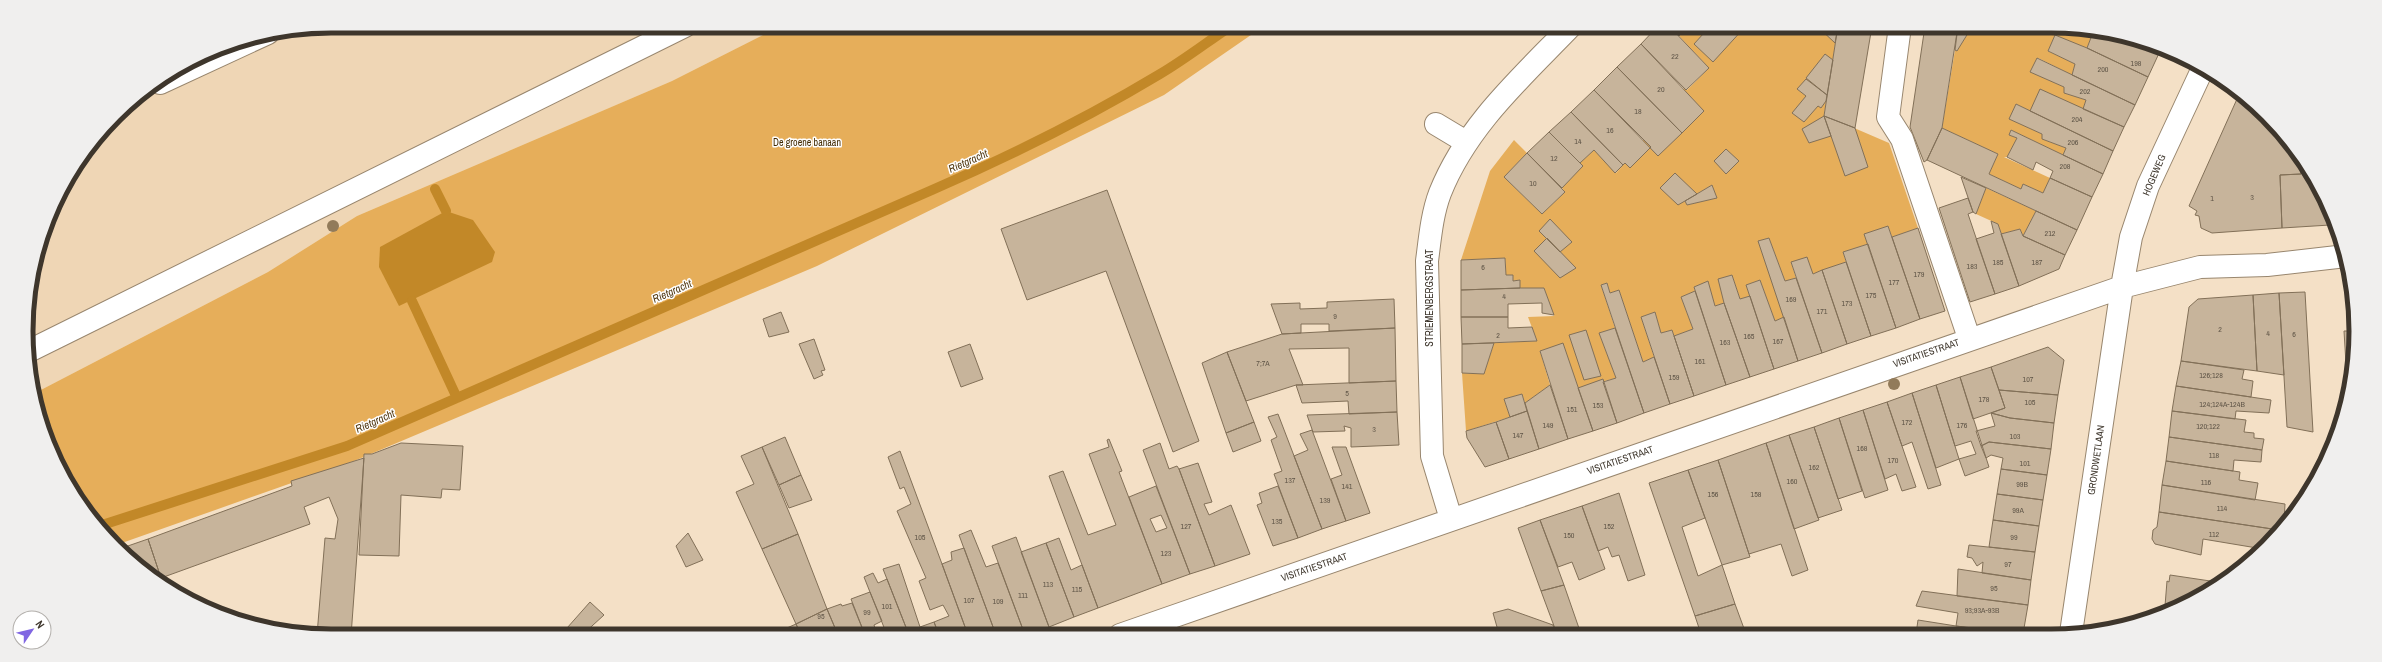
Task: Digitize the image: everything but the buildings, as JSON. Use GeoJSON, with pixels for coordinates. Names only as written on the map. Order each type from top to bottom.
{"type":"FeatureCollection","features":[{"type":"Feature","properties":{"kind":"street"},"geometry":{"type":"LineString","coordinates":[[34,348],[671,33]]}},
{"type":"Feature","properties":{"kind":"street","name":"STRIEMENBERGSTRAAT"},"geometry":{"type":"LineString","coordinates":[[1451,520],[1432,456],[1427,261],[1431,230],[1440,194],[1455,159],[1474,128],[1564,33]]}},
{"type":"Feature","properties":{"kind":"street"},"geometry":{"type":"LineString","coordinates":[[1899,33],[1888,117],[1902,139],[1968,338]]}},
{"type":"Feature","properties":{"kind":"street"},"geometry":{"type":"LineString","coordinates":[[185,72],[225,53]]}},
{"type":"Feature","properties":{"kind":"street","name":"HOGEWEG"},"geometry":{"type":"LineString","coordinates":[[2122,287],[2131,236],[2148,186],[2201,73]]}},
{"type":"Feature","properties":{"kind":"street"},"geometry":{"type":"LineString","coordinates":[[1436,124],[1466,142]]}},
{"type":"Feature","properties":{"kind":"street","name":"VISITATIESTRAAT"},"geometry":{"type":"LineString","coordinates":[[1137,629],[1968,338],[2122,287],[2200,267],[2267,266],[2340,257]]}},
{"type":"Feature","properties":{"kind":"street","name":"GRONDWETLAAN"},"geometry":{"type":"LineString","coordinates":[[2072,628],[2122,287]]}},
{"type":"Feature","properties":{"kind":"shaded area"},"geometry":{"type":"Polygon","coordinates":[[[767,33],[672,81],[357,216],[268,272],[39,391],[33,331],[36,292],[43,254],[64,199],[83,165],[120,120],[165,83],[199,64],[254,43],[312,34],[767,33]]]}},
{"type":"Feature","properties":{"kind":"shaded area"},"geometry":{"type":"Polygon","coordinates":[[[446,211],[473,220],[495,252],[492,262],[399,306],[379,267],[380,247],[446,211]]]}},
{"type":"Feature","properties":{"kind":"green space","name":"De groene banaan"},"geometry":{"type":"Polygon","coordinates":[[[767,33],[1254,33],[1164,95],[817,266],[354,461],[121,543],[83,497],[56,445],[43,408],[39,391],[268,272],[357,216],[672,81],[767,33]]]}},
{"type":"Feature","properties":{"kind":"green space"},"geometry":{"type":"Polygon","coordinates":[[[1681,33],[1837,33],[1824,115],[1889,143],[1918,228],[1892,237],[1888,226],[1868,244],[1843,252],[1846,262],[1813,274],[1791,262],[1796,278],[1785,281],[1769,238],[1759,241],[1784,317],[1775,321],[1760,280],[1746,285],[1750,296],[1740,299],[1732,275],[1719,279],[1724,303],[1715,306],[1707,282],[1694,287],[1695,291],[1681,297],[1693,329],[1674,336],[1672,330],[1661,333],[1655,312],[1641,317],[1654,357],[1643,362],[1619,290],[1610,293],[1607,283],[1601,285],[1615,328],[1599,333],[1616,378],[1578,388],[1563,344],[1540,351],[1550,385],[1525,403],[1522,394],[1504,399],[1510,417],[1466,431],[1462,373],[1484,374],[1494,343],[1537,341],[1528,317],[1554,316],[1544,288],[1520,288],[1520,280],[1513,281],[1513,275],[1506,275],[1505,258],[1461,260],[1490,171],[1514,140],[1527,153],[1504,177],[1542,214],[1565,192],[1562,188],[1582,166],[1580,163],[1594,150],[1616,173],[1684,88],[1687,90],[1709,68],[1679,36],[1681,33]],[[1712,185],[1685,201],[1687,205],[1716,198],[1712,185]]]}},
{"type":"Feature","properties":{"kind":"green space"},"geometry":{"type":"Polygon","coordinates":[[[1968,33],[2051,33],[2092,36],[2087,48],[2055,36],[2048,51],[2075,64],[2072,75],[2038,58],[2031,72],[2064,87],[2064,93],[2086,100],[2083,109],[2030,111],[2016,104],[2010,119],[2042,134],[2042,139],[2066,148],[2063,155],[2011,130],[2009,135],[2017,138],[2007,157],[2004,157],[2050,178],[2043,193],[2023,184],[2021,189],[1989,174],[1998,154],[1942,128],[1955,50],[1957,50],[1968,33]]]}},
{"type":"Feature","properties":{"kind":"green space"},"geometry":{"type":"Polygon","coordinates":[[[1986,188],[2036,211],[2023,236],[2020,229],[2001,234],[1998,224],[1976,214],[1986,188]]]}},
{"type":"Feature","properties":{"kind":"waterway","name":"Rietgracht"},"geometry":{"type":"LineString","coordinates":[[105,524],[347,446],[932,190],[1019,150],[1105,106],[1169,69],[1221,33]]}},
{"type":"Feature","properties":{"kind":"waterway"},"geometry":{"type":"LineString","coordinates":[[435,189],[446,211]]}},
{"type":"Feature","properties":{"kind":"waterway"},"geometry":{"type":"LineString","coordinates":[[412,301],[457,398]]}}]}
